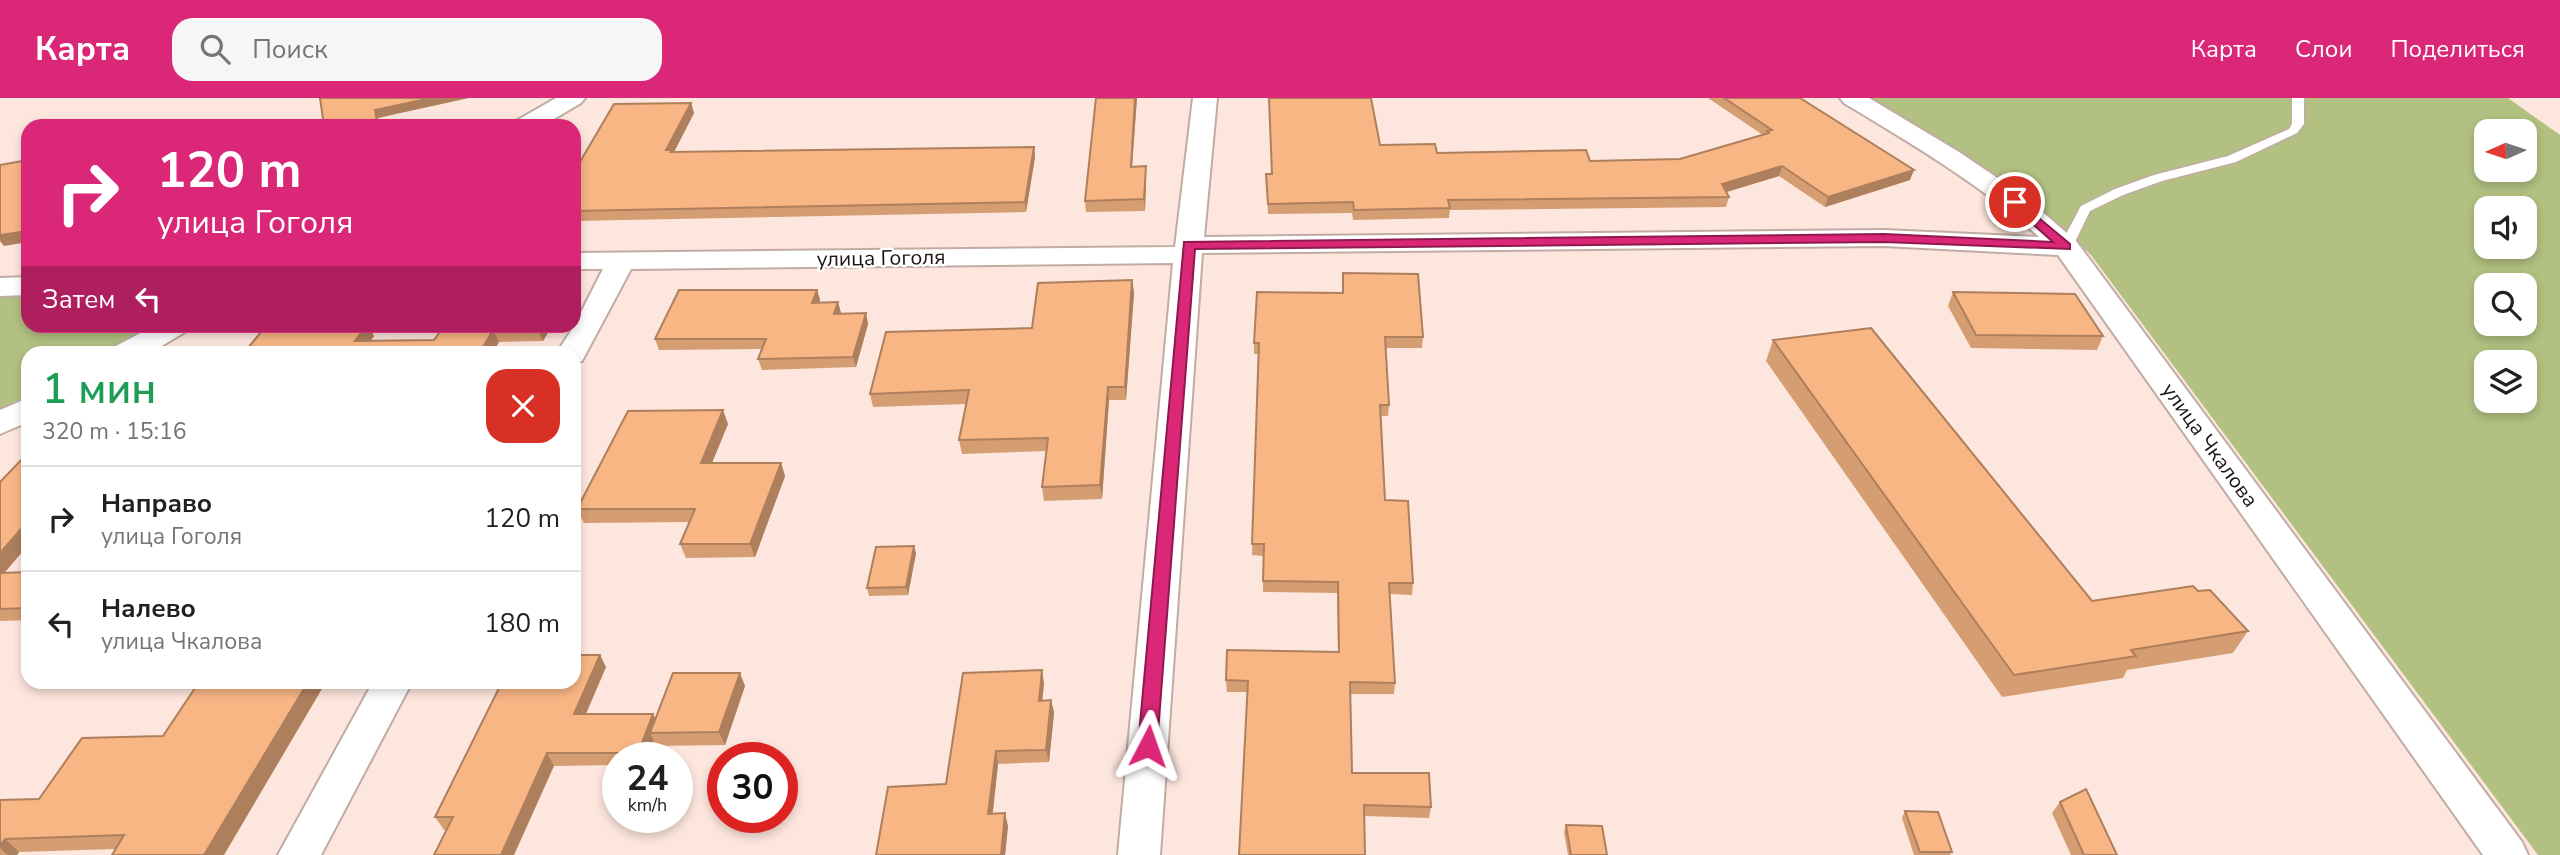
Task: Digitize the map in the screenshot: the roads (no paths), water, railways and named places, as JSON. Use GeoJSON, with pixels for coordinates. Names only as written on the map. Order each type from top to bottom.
{"type":"FeatureCollection","features":[{"type":"Feature","properties":{"kind":"street"},"geometry":{"type":"LineString","coordinates":[[537,119],[573,98]]}},
{"type":"Feature","properties":{"kind":"street"},"geometry":{"type":"LineString","coordinates":[[1139,855],[1188,250],[1205,98]]}},
{"type":"Feature","properties":{"kind":"street","name":"улица Чкалова"},"geometry":{"type":"LineString","coordinates":[[1852,98],[1950,157],[2015,202],[2066,247],[2507,855]]}},
{"type":"Feature","properties":{"kind":"street","name":"улица Гоголя"},"geometry":{"type":"LineString","coordinates":[[581,261],[1884,238],[2066,247]]}},
{"type":"Feature","properties":{"kind":"street"},"geometry":{"type":"LineString","coordinates":[[575,346],[621,261]]}},
{"type":"Feature","properties":{"kind":"street"},"geometry":{"type":"LineString","coordinates":[[0,288],[21,286]]}},
{"type":"Feature","properties":{"kind":"street"},"geometry":{"type":"LineString","coordinates":[[139,346],[162,333]]}},
{"type":"Feature","properties":{"kind":"street"},"geometry":{"type":"LineString","coordinates":[[0,424],[21,412]]}},
{"type":"Feature","properties":{"kind":"street"},"geometry":{"type":"LineString","coordinates":[[299,855],[389,689]]}},
{"type":"Feature","properties":{"kind":"lane"},"geometry":{"type":"LineString","coordinates":[[2066,247],[2085,209],[2119,192],[2158,178],[2232,159],[2293,131],[2298,124],[2298,98]]}}]}
